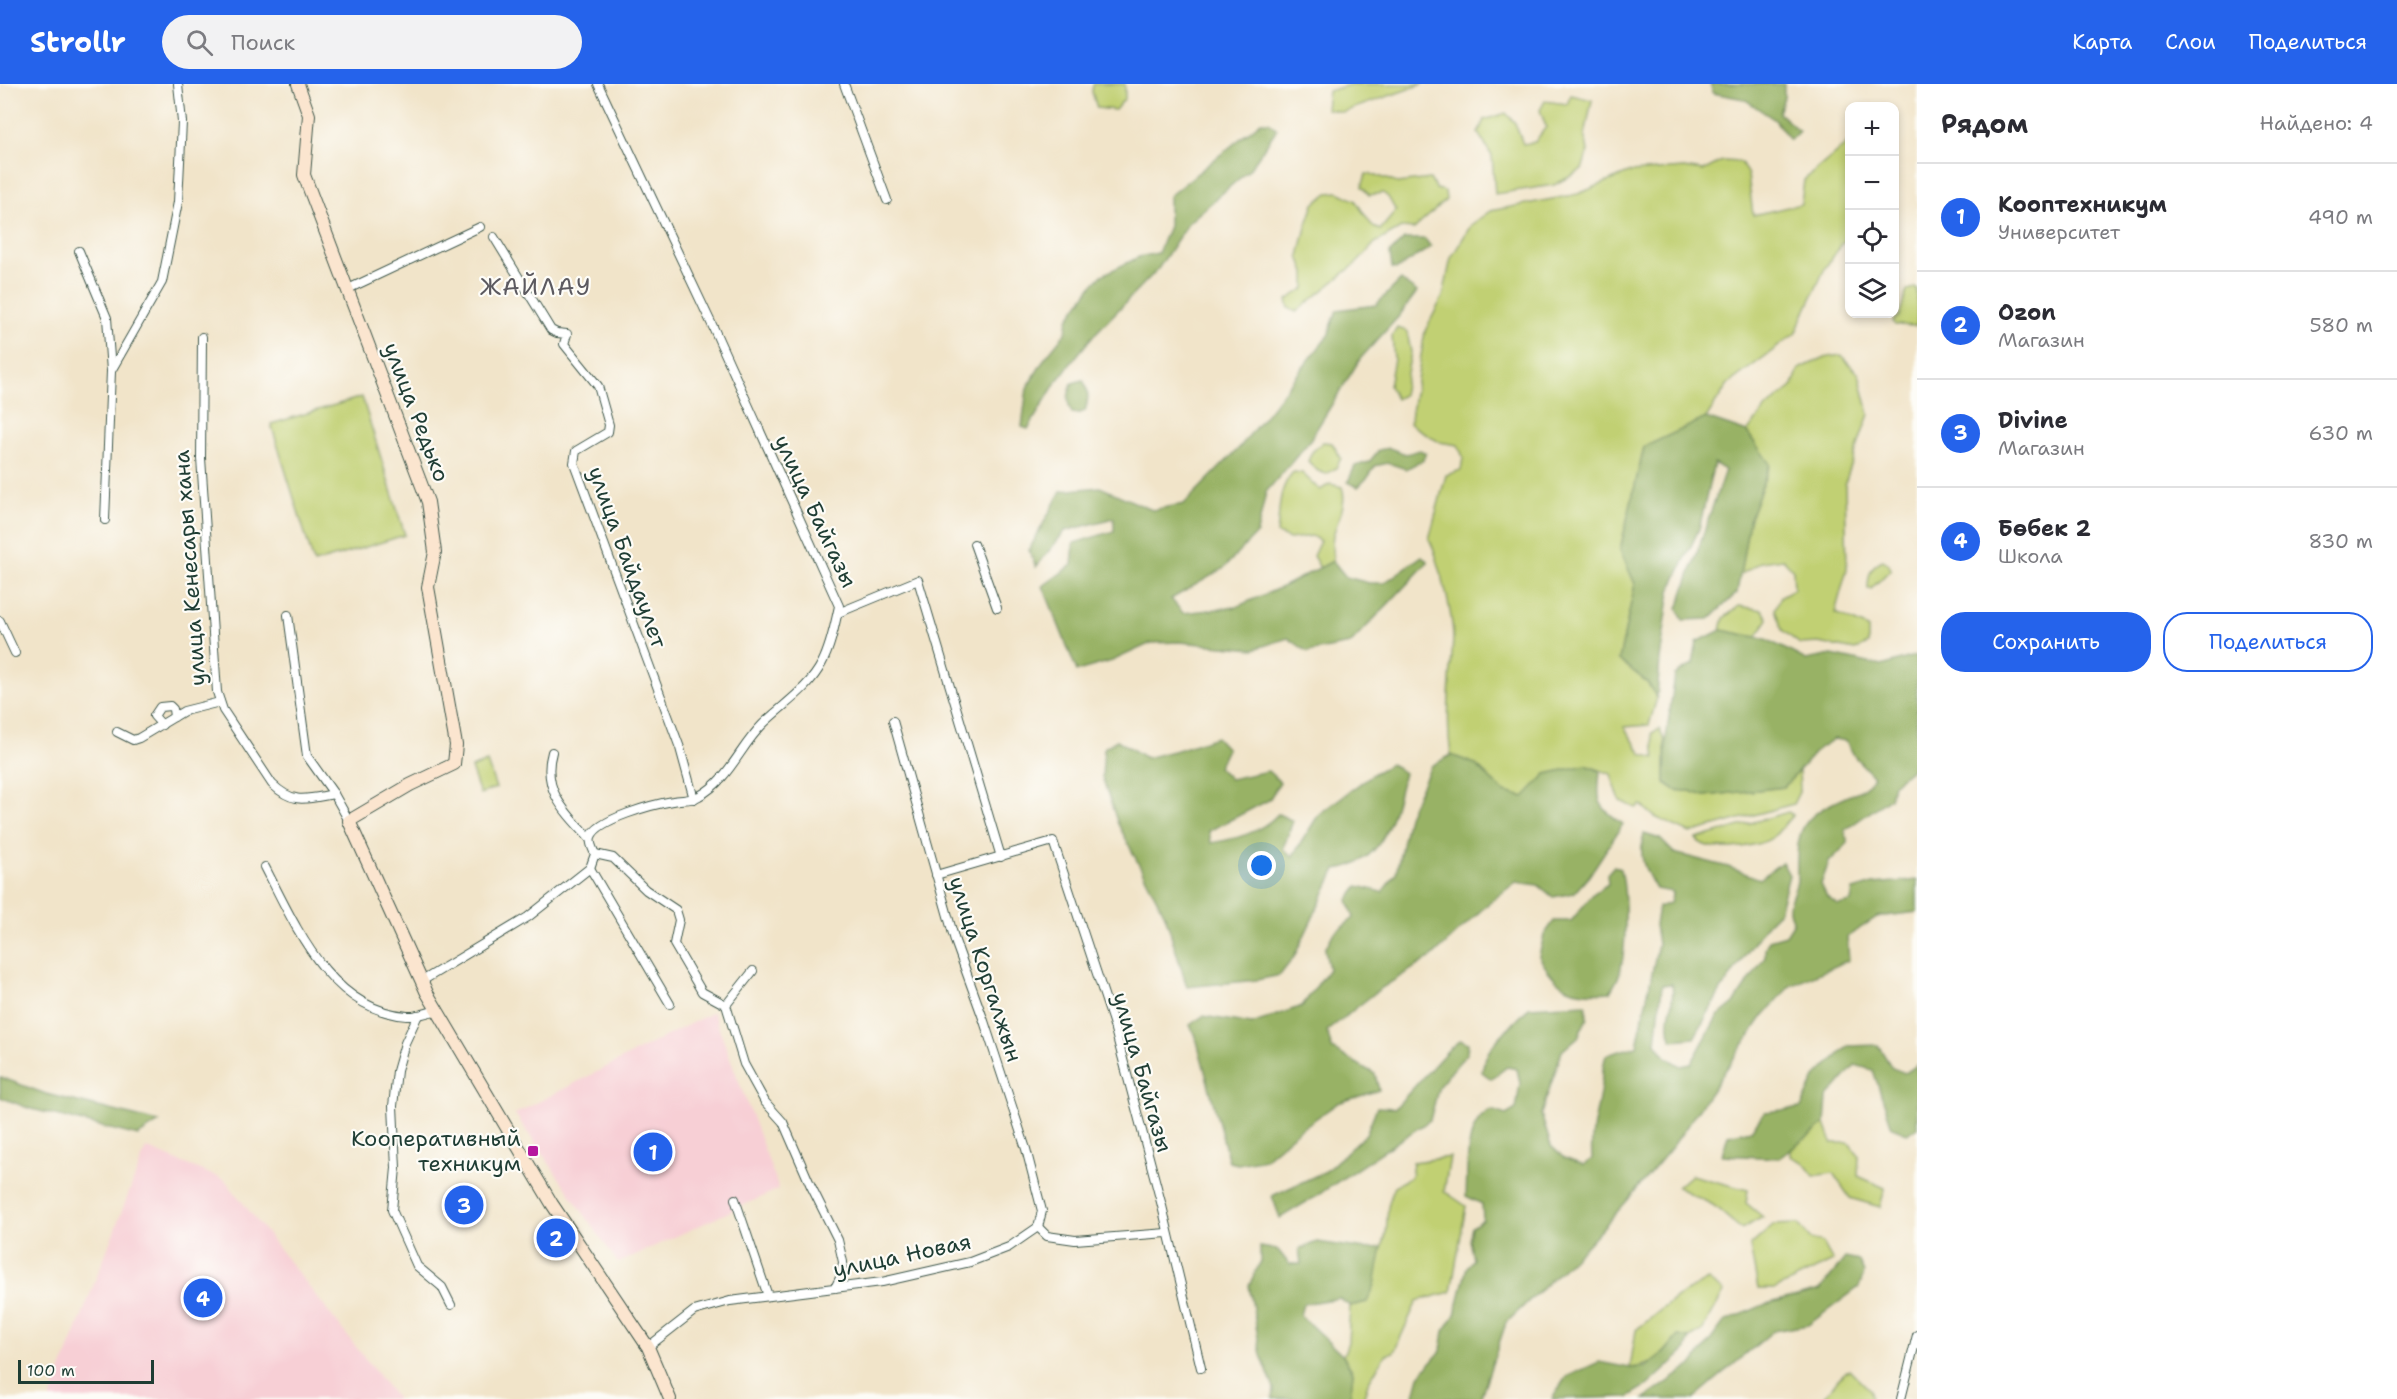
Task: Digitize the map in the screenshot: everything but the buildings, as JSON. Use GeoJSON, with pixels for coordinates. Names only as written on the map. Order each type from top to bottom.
{"type":"FeatureCollection","features":[{"type":"Feature","properties":{"kind":"street"},"geometry":{"type":"LineString","coordinates":[[111,371],[162,282],[178,202],[182,122],[178,84]]}},
{"type":"Feature","properties":{"kind":"street","name":"улица Редько"},"geometry":{"type":"LineString","coordinates":[[298,84],[309,115],[304,175],[428,502],[435,552],[428,587],[456,745],[454,764],[410,785],[349,821]]}},
{"type":"Feature","properties":{"kind":"street","name":"улица Байгазы"},"geometry":{"type":"LineString","coordinates":[[598,84],[714,329],[839,606],[837,614]]}},
{"type":"Feature","properties":{"kind":"street"},"geometry":{"type":"LineString","coordinates":[[844,84],[887,200]]}},
{"type":"Feature","properties":{"kind":"street"},"geometry":{"type":"LineString","coordinates":[[348,289],[480,227]]}},
{"type":"Feature","properties":{"kind":"street","name":"улица Байдаулет"},"geometry":{"type":"LineString","coordinates":[[494,237],[550,330],[567,334],[564,344],[598,386],[609,425],[608,432],[576,451],[574,463],[680,748],[694,799]]}},
{"type":"Feature","properties":{"kind":"street"},"geometry":{"type":"LineString","coordinates":[[80,251],[107,318],[111,371],[105,520]]}},
{"type":"Feature","properties":{"kind":"street","name":"улица Кенесары хана"},"geometry":{"type":"LineString","coordinates":[[201,338],[201,458],[220,702],[272,784],[282,793],[300,800],[334,794]]}},
{"type":"Feature","properties":{"kind":"street"},"geometry":{"type":"LineString","coordinates":[[974,544],[997,608]]}},
{"type":"Feature","properties":{"kind":"street","name":"улица Байгазы"},"geometry":{"type":"LineString","coordinates":[[837,614],[918,580],[1001,857]]}},
{"type":"Feature","properties":{"kind":"street"},"geometry":{"type":"LineString","coordinates":[[590,839],[601,827],[628,813],[652,805],[694,799],[709,791],[762,725],[786,705],[814,675],[823,662],[837,614]]}},
{"type":"Feature","properties":{"kind":"street"},"geometry":{"type":"LineString","coordinates":[[288,615],[308,756],[349,821],[422,981],[438,1010],[552,1204],[648,1347],[670,1399]]}},
{"type":"Feature","properties":{"kind":"street"},"geometry":{"type":"LineString","coordinates":[[0,621],[15,653]]}},
{"type":"Feature","properties":{"kind":"street"},"geometry":{"type":"LineString","coordinates":[[117,732],[133,740],[184,711],[220,702]]}},
{"type":"Feature","properties":{"kind":"street"},"geometry":{"type":"LineString","coordinates":[[162,725],[154,716],[160,707],[170,705],[174,717]]}},
{"type":"Feature","properties":{"kind":"street","name":"улица Коргалжын"},"geometry":{"type":"LineString","coordinates":[[893,721],[955,941],[1026,1149],[1042,1211],[1038,1227]]}},
{"type":"Feature","properties":{"kind":"street"},"geometry":{"type":"LineString","coordinates":[[422,981],[528,917],[590,868],[596,854],[590,839],[565,813],[554,792],[547,767],[552,752]]}},
{"type":"Feature","properties":{"kind":"street","name":"улица Байгазы"},"geometry":{"type":"LineString","coordinates":[[936,875],[1053,841],[1113,1023],[1162,1206],[1201,1368]]}},
{"type":"Feature","properties":{"kind":"street"},"geometry":{"type":"LineString","coordinates":[[596,854],[613,858],[646,890],[676,910],[679,920],[674,944],[702,992],[726,1005],[744,1064],[765,1102],[783,1122],[838,1240],[843,1262],[842,1276],[835,1288]]}},
{"type":"Feature","properties":{"kind":"street"},"geometry":{"type":"LineString","coordinates":[[266,867],[300,934],[324,969],[360,1001],[380,1011],[409,1016],[438,1010]]}},
{"type":"Feature","properties":{"kind":"street"},"geometry":{"type":"LineString","coordinates":[[590,868],[670,1004]]}},
{"type":"Feature","properties":{"kind":"street"},"geometry":{"type":"LineString","coordinates":[[726,1005],[753,971]]}},
{"type":"Feature","properties":{"kind":"street"},"geometry":{"type":"LineString","coordinates":[[418,1015],[405,1042],[397,1071],[393,1106],[396,1168],[392,1210],[417,1266],[442,1287],[451,1305]]}},
{"type":"Feature","properties":{"kind":"street"},"geometry":{"type":"LineString","coordinates":[[735,1199],[768,1296]]}},
{"type":"Feature","properties":{"kind":"street"},"geometry":{"type":"LineString","coordinates":[[1038,1227],[1047,1236],[1075,1240],[1167,1233]]}},
{"type":"Feature","properties":{"kind":"street","name":"улица Новая"},"geometry":{"type":"LineString","coordinates":[[648,1347],[694,1311],[730,1301],[882,1282],[970,1262],[1009,1247],[1038,1227]]}},
{"type":"Feature","properties":{"kind":"street"},"geometry":{"type":"LineString","coordinates":[[1901,1399],[1917,1335]]}},
{"type":"Feature","properties":{"kind":"shaded area"},"geometry":{"type":"Polygon","coordinates":[[[713,1012],[779,1189],[618,1263],[515,1114],[713,1012]]]}},
{"type":"Feature","properties":{"kind":"shaded area"},"geometry":{"type":"Polygon","coordinates":[[[146,1148],[225,1180],[397,1399],[50,1399],[146,1148]]]}},
{"type":"Feature","properties":{"kind":"green space"},"geometry":{"type":"Polygon","coordinates":[[[1093,84],[1125,84],[1125,98],[1115,110],[1097,108],[1092,92],[1093,84]]]}},
{"type":"Feature","properties":{"kind":"green space"},"geometry":{"type":"Polygon","coordinates":[[[1352,84],[1423,84],[1343,112],[1326,109],[1328,91],[1352,84]]]}},
{"type":"Feature","properties":{"kind":"green space"},"geometry":{"type":"Polygon","coordinates":[[[1710,84],[1784,84],[1784,97],[1779,113],[1799,131],[1790,140],[1775,120],[1744,99],[1713,93],[1710,84]]]}},
{"type":"Feature","properties":{"kind":"green space"},"geometry":{"type":"Polygon","coordinates":[[[1571,95],[1592,100],[1585,135],[1588,151],[1582,170],[1554,185],[1495,194],[1492,156],[1478,133],[1484,120],[1506,113],[1515,123],[1523,144],[1535,142],[1546,127],[1540,110],[1545,101],[1567,104],[1571,95]]]}},
{"type":"Feature","properties":{"kind":"green space"},"geometry":{"type":"Polygon","coordinates":[[[1261,122],[1269,122],[1277,129],[1249,170],[1188,223],[1158,269],[1091,338],[1056,382],[1028,429],[1022,427],[1027,388],[1045,358],[1066,332],[1068,319],[1091,287],[1102,275],[1139,257],[1158,253],[1169,226],[1169,196],[1261,122]]]}},
{"type":"Feature","properties":{"kind":"green space"},"geometry":{"type":"Polygon","coordinates":[[[1845,145],[1845,240],[1825,268],[1795,334],[1728,384],[1706,418],[1644,447],[1620,550],[1635,584],[1619,660],[1647,682],[1657,698],[1649,725],[1624,727],[1642,754],[1655,758],[1652,733],[1659,729],[1665,741],[1665,783],[1677,791],[1690,791],[1705,796],[1784,787],[1799,771],[1800,790],[1793,804],[1690,833],[1655,817],[1641,805],[1636,808],[1620,801],[1611,774],[1586,765],[1546,774],[1525,797],[1504,792],[1475,764],[1451,755],[1449,740],[1448,711],[1453,638],[1441,573],[1429,539],[1446,475],[1461,470],[1463,457],[1458,445],[1439,442],[1410,424],[1425,331],[1443,296],[1451,258],[1471,225],[1490,211],[1578,194],[1631,172],[1684,168],[1703,171],[1722,161],[1741,162],[1748,175],[1753,215],[1801,204],[1804,180],[1845,145]]]}},
{"type":"Feature","properties":{"kind":"green space"},"geometry":{"type":"Polygon","coordinates":[[[1366,174],[1376,175],[1397,183],[1430,179],[1436,189],[1445,191],[1446,200],[1414,229],[1401,228],[1375,243],[1359,261],[1296,312],[1289,308],[1287,300],[1305,288],[1305,273],[1299,256],[1314,204],[1328,193],[1338,192],[1355,200],[1373,227],[1380,230],[1396,211],[1383,193],[1369,195],[1362,187],[1366,174]]]}},
{"type":"Feature","properties":{"kind":"green space"},"geometry":{"type":"Polygon","coordinates":[[[1404,239],[1425,239],[1431,247],[1397,269],[1392,268],[1390,253],[1404,239]]]}},
{"type":"Feature","properties":{"kind":"green space"},"geometry":{"type":"Polygon","coordinates":[[[1401,280],[1417,292],[1399,316],[1360,359],[1308,443],[1266,492],[1257,533],[1223,569],[1171,599],[1183,613],[1236,607],[1333,561],[1346,577],[1369,583],[1384,583],[1422,556],[1428,562],[1350,644],[1308,652],[1288,638],[1254,649],[1180,642],[1151,643],[1112,661],[1077,671],[1043,586],[1072,565],[1074,543],[1114,531],[1114,518],[1065,531],[1036,567],[1029,550],[1061,491],[1100,487],[1152,510],[1184,504],[1240,447],[1328,336],[1337,310],[1376,305],[1401,280]]]}},
{"type":"Feature","properties":{"kind":"green space"},"geometry":{"type":"Polygon","coordinates":[[[1917,289],[1917,323],[1915,326],[1895,325],[1893,321],[1899,318],[1907,290],[1917,289]]]}},
{"type":"Feature","properties":{"kind":"green space"},"geometry":{"type":"Polygon","coordinates":[[[1397,328],[1407,331],[1411,352],[1403,395],[1396,399],[1389,386],[1394,359],[1392,336],[1397,328]]]}},
{"type":"Feature","properties":{"kind":"green space"},"geometry":{"type":"Polygon","coordinates":[[[1841,355],[1859,374],[1869,414],[1845,483],[1847,569],[1835,613],[1868,628],[1868,644],[1855,650],[1819,643],[1800,644],[1782,630],[1775,609],[1781,596],[1794,589],[1793,570],[1783,559],[1761,562],[1740,575],[1749,521],[1770,465],[1747,432],[1767,407],[1792,387],[1799,369],[1823,358],[1841,355]]]}},
{"type":"Feature","properties":{"kind":"green space"},"geometry":{"type":"Polygon","coordinates":[[[1083,380],[1088,395],[1085,411],[1078,414],[1072,413],[1068,398],[1069,391],[1072,383],[1083,380]]]}},
{"type":"Feature","properties":{"kind":"green space"},"geometry":{"type":"Polygon","coordinates":[[[362,397],[405,535],[314,563],[271,424],[362,397]]]}},
{"type":"Feature","properties":{"kind":"green space"},"geometry":{"type":"Polygon","coordinates":[[[1706,418],[1747,432],[1770,464],[1749,521],[1737,593],[1709,619],[1683,620],[1678,609],[1725,470],[1714,463],[1699,529],[1670,591],[1657,698],[1647,682],[1619,660],[1635,584],[1620,550],[1644,447],[1706,418]]]}},
{"type":"Feature","properties":{"kind":"green space"},"geometry":{"type":"Polygon","coordinates":[[[1323,442],[1332,443],[1341,458],[1336,468],[1326,474],[1318,471],[1308,461],[1312,452],[1323,442]]]}},
{"type":"Feature","properties":{"kind":"green space"},"geometry":{"type":"Polygon","coordinates":[[[1389,448],[1406,454],[1420,450],[1426,453],[1423,460],[1406,469],[1388,463],[1375,466],[1358,487],[1348,482],[1355,466],[1369,462],[1379,450],[1389,448]]]}},
{"type":"Feature","properties":{"kind":"green space"},"geometry":{"type":"Polygon","coordinates":[[[1293,472],[1302,473],[1320,490],[1330,484],[1342,487],[1344,493],[1343,506],[1332,539],[1333,561],[1320,568],[1313,556],[1320,541],[1312,536],[1290,539],[1277,534],[1284,486],[1293,472]]]}},
{"type":"Feature","properties":{"kind":"green space"},"geometry":{"type":"Polygon","coordinates":[[[1883,560],[1889,564],[1890,570],[1871,589],[1868,589],[1871,572],[1875,565],[1883,560]]]}},
{"type":"Feature","properties":{"kind":"green space"},"geometry":{"type":"Polygon","coordinates":[[[1739,606],[1763,610],[1768,619],[1756,637],[1721,630],[1724,618],[1739,606]]]}},
{"type":"Feature","properties":{"kind":"green space"},"geometry":{"type":"Polygon","coordinates":[[[1721,630],[1766,639],[1806,660],[1832,655],[1882,666],[1917,655],[1917,764],[1893,784],[1890,798],[1845,830],[1848,843],[1829,862],[1821,884],[1827,897],[1838,905],[1851,902],[1853,890],[1873,884],[1917,880],[1917,912],[1877,917],[1847,937],[1849,960],[1790,986],[1763,1016],[1673,1146],[1587,1245],[1506,1323],[1480,1399],[1413,1399],[1419,1376],[1441,1351],[1444,1331],[1455,1315],[1467,1267],[1473,1259],[1469,1240],[1472,1227],[1483,1220],[1482,1204],[1466,1196],[1467,1161],[1471,1136],[1482,1116],[1491,1110],[1506,1115],[1516,1109],[1520,1083],[1517,1069],[1507,1067],[1491,1079],[1482,1072],[1484,1062],[1500,1036],[1529,1007],[1586,1004],[1587,1018],[1578,1037],[1562,1051],[1541,1114],[1551,1146],[1564,1158],[1583,1165],[1592,1159],[1593,1133],[1606,1055],[1637,1046],[1658,944],[1655,925],[1658,907],[1670,903],[1673,892],[1656,889],[1648,875],[1642,856],[1644,834],[1660,839],[1674,853],[1728,867],[1760,879],[1782,862],[1789,875],[1779,912],[1767,924],[1721,990],[1694,1038],[1672,1040],[1669,1019],[1672,984],[1662,985],[1656,1043],[1666,1057],[1681,1066],[1691,1064],[1717,1017],[1735,1002],[1765,957],[1765,948],[1769,940],[1786,935],[1793,924],[1789,906],[1797,883],[1798,847],[1804,826],[1820,811],[1862,789],[1874,777],[1855,757],[1846,741],[1834,739],[1819,748],[1784,787],[1705,796],[1690,791],[1677,791],[1665,782],[1666,738],[1675,675],[1693,664],[1697,642],[1721,630]]]}},
{"type":"Feature","properties":{"kind":"green space"},"geometry":{"type":"Polygon","coordinates":[[[1216,737],[1227,749],[1218,767],[1230,779],[1268,771],[1280,782],[1269,800],[1209,831],[1211,843],[1247,834],[1271,821],[1278,814],[1293,821],[1283,849],[1292,857],[1319,814],[1373,774],[1391,764],[1404,773],[1396,805],[1385,834],[1377,847],[1366,857],[1353,865],[1336,869],[1294,957],[1280,975],[1257,980],[1187,987],[1165,915],[1118,824],[1102,777],[1104,748],[1117,740],[1146,758],[1216,737]]]}},
{"type":"Feature","properties":{"kind":"green space"},"geometry":{"type":"Polygon","coordinates":[[[1451,755],[1475,764],[1504,792],[1524,797],[1546,774],[1586,765],[1600,771],[1599,797],[1601,803],[1623,824],[1589,876],[1574,893],[1553,897],[1538,885],[1516,882],[1490,902],[1433,956],[1380,989],[1327,1031],[1332,1049],[1375,1074],[1379,1090],[1338,1103],[1298,1131],[1265,1159],[1238,1164],[1229,1162],[1197,1041],[1190,1025],[1203,1016],[1252,1024],[1302,1006],[1329,969],[1325,949],[1333,934],[1354,918],[1348,900],[1358,886],[1382,892],[1396,874],[1408,816],[1431,766],[1451,755]]]}},
{"type":"Feature","properties":{"kind":"green space"},"geometry":{"type":"Polygon","coordinates":[[[487,762],[496,788],[480,794],[471,768],[487,762]]]}},
{"type":"Feature","properties":{"kind":"green space"},"geometry":{"type":"Polygon","coordinates":[[[1788,812],[1793,815],[1776,835],[1757,844],[1722,848],[1702,844],[1696,839],[1788,812]]]}},
{"type":"Feature","properties":{"kind":"green space"},"geometry":{"type":"Polygon","coordinates":[[[1614,866],[1621,869],[1625,907],[1624,952],[1619,975],[1610,992],[1586,992],[1567,988],[1552,976],[1539,956],[1544,935],[1554,921],[1571,921],[1594,893],[1608,884],[1607,874],[1614,866]]]}},
{"type":"Feature","properties":{"kind":"green space"},"geometry":{"type":"Polygon","coordinates":[[[1460,1040],[1468,1043],[1467,1053],[1439,1086],[1430,1120],[1280,1218],[1272,1196],[1326,1171],[1366,1134],[1377,1107],[1395,1108],[1460,1040]]]}},
{"type":"Feature","properties":{"kind":"green space"},"geometry":{"type":"Polygon","coordinates":[[[1878,1045],[1892,1068],[1905,1073],[1917,1065],[1917,1128],[1907,1133],[1892,1127],[1873,1070],[1855,1065],[1827,1098],[1825,1124],[1779,1158],[1722,1155],[1728,1135],[1751,1130],[1765,1112],[1801,1108],[1816,1076],[1848,1046],[1878,1045]]]}},
{"type":"Feature","properties":{"kind":"green space"},"geometry":{"type":"Polygon","coordinates":[[[0,1077],[46,1094],[159,1122],[138,1136],[28,1108],[0,1097],[0,1077]]]}},
{"type":"Feature","properties":{"kind":"green space"},"geometry":{"type":"Polygon","coordinates":[[[1825,1124],[1832,1143],[1849,1143],[1859,1156],[1858,1176],[1885,1188],[1880,1207],[1850,1198],[1833,1173],[1814,1176],[1803,1162],[1790,1156],[1790,1150],[1825,1124]]]}},
{"type":"Feature","properties":{"kind":"green space"},"geometry":{"type":"Polygon","coordinates":[[[1450,1157],[1444,1191],[1466,1206],[1451,1292],[1417,1301],[1394,1352],[1385,1355],[1368,1383],[1363,1399],[1350,1399],[1353,1372],[1343,1356],[1348,1342],[1350,1306],[1367,1302],[1386,1234],[1388,1207],[1394,1186],[1411,1177],[1413,1162],[1450,1157]]]}},
{"type":"Feature","properties":{"kind":"green space"},"geometry":{"type":"Polygon","coordinates":[[[1691,1175],[1748,1190],[1746,1203],[1763,1217],[1741,1229],[1713,1205],[1677,1187],[1691,1175]]]}},
{"type":"Feature","properties":{"kind":"green space"},"geometry":{"type":"Polygon","coordinates":[[[1798,1224],[1811,1239],[1823,1243],[1833,1261],[1775,1289],[1758,1289],[1750,1246],[1773,1225],[1798,1224]]]}},
{"type":"Feature","properties":{"kind":"green space"},"geometry":{"type":"Polygon","coordinates":[[[1317,1242],[1365,1249],[1382,1247],[1375,1285],[1367,1302],[1350,1306],[1339,1298],[1303,1304],[1300,1315],[1343,1356],[1353,1372],[1350,1399],[1273,1399],[1274,1389],[1261,1355],[1249,1285],[1260,1263],[1260,1247],[1278,1250],[1289,1264],[1301,1264],[1299,1249],[1317,1242]]]}},
{"type":"Feature","properties":{"kind":"green space"},"geometry":{"type":"Polygon","coordinates":[[[1845,1258],[1859,1261],[1864,1273],[1859,1287],[1808,1325],[1773,1331],[1693,1399],[1644,1399],[1692,1365],[1724,1322],[1766,1304],[1820,1290],[1845,1258]]]}},
{"type":"Feature","properties":{"kind":"green space"},"geometry":{"type":"Polygon","coordinates":[[[1708,1280],[1724,1292],[1702,1331],[1690,1338],[1678,1336],[1668,1349],[1652,1362],[1630,1368],[1636,1330],[1677,1297],[1708,1280]]]}},
{"type":"Feature","properties":{"kind":"green space"},"geometry":{"type":"Polygon","coordinates":[[[1678,1336],[1690,1338],[1685,1351],[1648,1385],[1628,1397],[1552,1399],[1566,1377],[1599,1362],[1630,1368],[1646,1367],[1665,1352],[1678,1336]]]}},
{"type":"Feature","properties":{"kind":"green space"},"geometry":{"type":"Polygon","coordinates":[[[1849,1369],[1870,1390],[1871,1399],[1823,1399],[1838,1379],[1849,1369]]]}},
{"type":"Feature","properties":{"kind":"place","name":"Кооперативный техникум"},"geometry":{"type":"Point","coordinates":[533,1151]}},
{"type":"Feature","properties":{"kind":"place","name":"Кооптехникум"},"geometry":{"type":"Point","coordinates":[653,1152]}},
{"type":"Feature","properties":{"kind":"place","name":"Divine"},"geometry":{"type":"Point","coordinates":[464,1205]}},
{"type":"Feature","properties":{"kind":"place","name":"Ozon"},"geometry":{"type":"Point","coordinates":[556,1238]}},
{"type":"Feature","properties":{"kind":"place","name":"Бөбек 2"},"geometry":{"type":"Point","coordinates":[203,1298]}},
{"type":"Feature","properties":{"kind":"district","name":"ЖАЙЛАУ"},"geometry":{"type":"Point","coordinates":[536,287]}}]}
